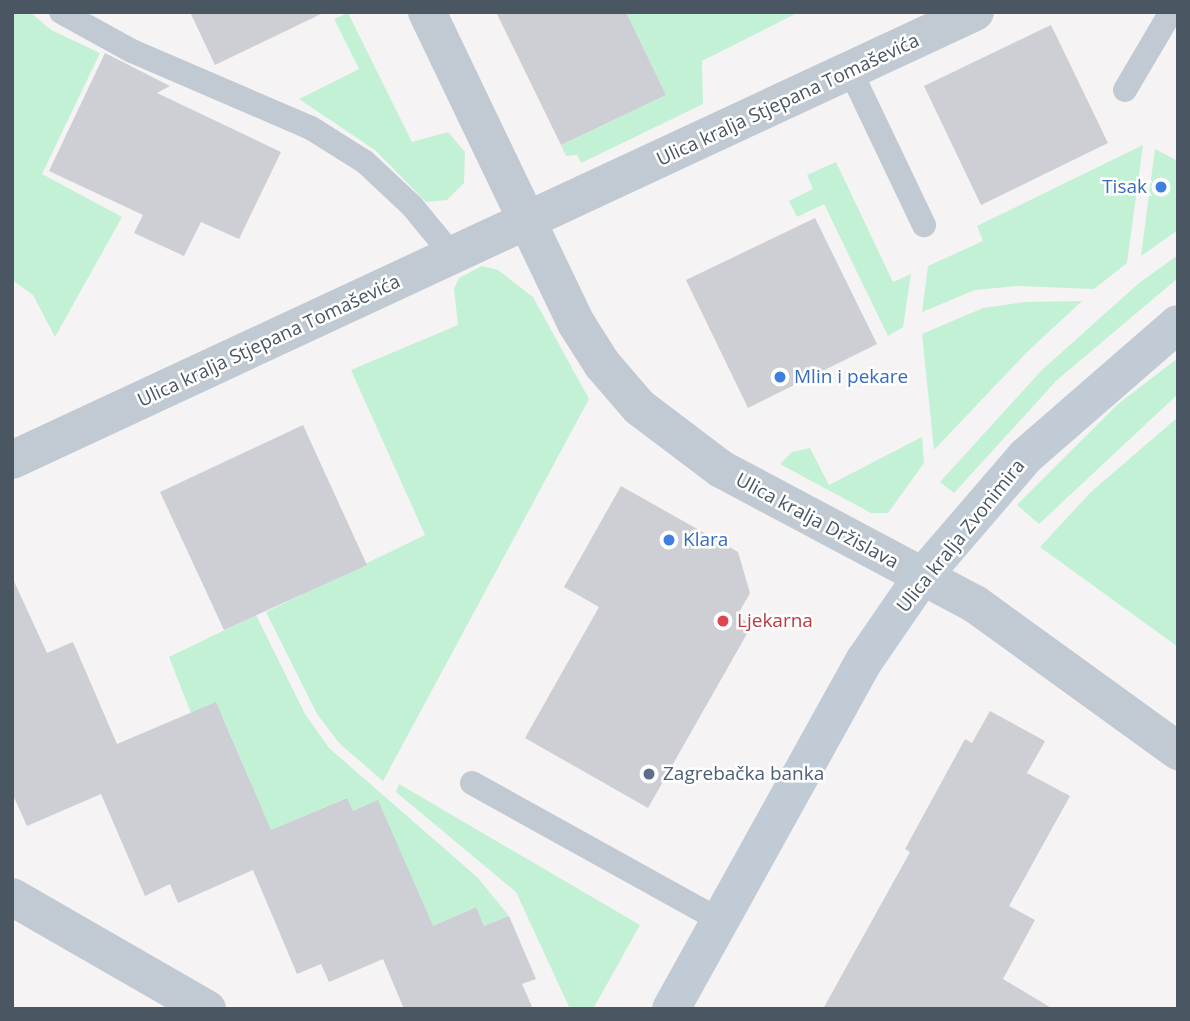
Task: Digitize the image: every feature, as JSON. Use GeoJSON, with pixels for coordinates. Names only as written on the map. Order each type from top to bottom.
{"type":"FeatureCollection","features":[{"type":"Feature","properties":{"kind":"main road","name":"Ulica kralja Zvonimira"},"geometry":{"type":"LineString","coordinates":[[671,1009],[864,661],[921,578],[1026,456],[1178,324]]}},
{"type":"Feature","properties":{"kind":"street"},"geometry":{"type":"LineString","coordinates":[[427,12],[526,223]]}},
{"type":"Feature","properties":{"kind":"street","name":"Ulica kralja Stjepana Tomaševića"},"geometry":{"type":"LineString","coordinates":[[12,460],[975,12]]}},
{"type":"Feature","properties":{"kind":"street","name":"Ulica kralja Držislava"},"geometry":{"type":"LineString","coordinates":[[526,223],[601,364],[639,407],[721,469],[921,578],[975,604],[1178,751]]}},
{"type":"Feature","properties":{"kind":"street"},"geometry":{"type":"LineString","coordinates":[[12,897],[207,1009]]}},
{"type":"Feature","properties":{"kind":"lane"},"geometry":{"type":"LineString","coordinates":[[61,12],[92,32],[310,128],[344,148],[365,162],[412,206],[453,256]]}},
{"type":"Feature","properties":{"kind":"lane"},"geometry":{"type":"LineString","coordinates":[[1125,90],[1171,12]]}},
{"type":"Feature","properties":{"kind":"lane"},"geometry":{"type":"LineString","coordinates":[[850,70],[924,225]]}},
{"type":"Feature","properties":{"kind":"lane"},"geometry":{"type":"LineString","coordinates":[[472,783],[719,920]]}},
{"type":"Feature","properties":{"kind":"green space"},"geometry":{"type":"Polygon","coordinates":[[[12,12],[30,12],[51,30],[100,53],[42,174],[122,217],[55,337],[33,295],[12,280],[12,12]]]}},
{"type":"Feature","properties":{"kind":"green space"},"geometry":{"type":"Polygon","coordinates":[[[626,12],[799,12],[702,61],[703,104],[581,163],[577,155],[566,156],[561,145],[666,95],[626,12]]]}},
{"type":"Feature","properties":{"kind":"green space"},"geometry":{"type":"Polygon","coordinates":[[[348,13],[412,142],[448,132],[465,152],[464,183],[447,200],[426,202],[375,150],[299,99],[359,69],[334,19],[348,13]]]}},
{"type":"Feature","properties":{"kind":"green space"},"geometry":{"type":"Polygon","coordinates":[[[1143,145],[1127,263],[1094,289],[1017,286],[975,290],[922,312],[928,266],[983,241],[977,226],[1143,145]]]}},
{"type":"Feature","properties":{"kind":"green space"},"geometry":{"type":"Polygon","coordinates":[[[1155,149],[1178,161],[1178,230],[1141,256],[1155,149]]]}},
{"type":"Feature","properties":{"kind":"green space"},"geometry":{"type":"Polygon","coordinates":[[[836,162],[893,282],[911,274],[903,327],[888,336],[824,204],[797,217],[789,201],[813,189],[807,175],[836,162]]]}},
{"type":"Feature","properties":{"kind":"green space"},"geometry":{"type":"Polygon","coordinates":[[[1178,255],[1178,278],[1057,380],[954,493],[940,482],[1042,370],[1139,283],[1178,255]]]}},
{"type":"Feature","properties":{"kind":"green space"},"geometry":{"type":"Polygon","coordinates":[[[482,266],[498,270],[533,297],[589,399],[383,781],[340,744],[317,714],[266,612],[425,535],[351,370],[458,325],[454,289],[459,278],[482,266]]]}},
{"type":"Feature","properties":{"kind":"green space"},"geometry":{"type":"Polygon","coordinates":[[[1082,301],[1026,353],[934,450],[922,334],[983,308],[1024,302],[1082,301]]]}},
{"type":"Feature","properties":{"kind":"green space"},"geometry":{"type":"Polygon","coordinates":[[[1178,358],[1178,394],[1039,524],[1017,505],[1118,404],[1178,358]]]}},
{"type":"Feature","properties":{"kind":"green space"},"geometry":{"type":"Polygon","coordinates":[[[1178,417],[1178,647],[1040,547],[1091,492],[1178,417]]]}},
{"type":"Feature","properties":{"kind":"green space"},"geometry":{"type":"Polygon","coordinates":[[[922,437],[924,463],[888,513],[871,513],[780,464],[792,452],[810,448],[829,485],[922,437]]]}},
{"type":"Feature","properties":{"kind":"green space"},"geometry":{"type":"Polygon","coordinates":[[[256,615],[305,714],[329,748],[477,877],[509,916],[484,926],[475,907],[425,930],[378,801],[353,811],[346,798],[258,836],[249,779],[224,720],[191,713],[169,657],[256,615]]]}},
{"type":"Feature","properties":{"kind":"green space"},"geometry":{"type":"Polygon","coordinates":[[[399,784],[640,925],[593,1009],[570,1009],[516,892],[396,792],[399,784]]]}},
{"type":"Feature","properties":{"kind":"building"},"geometry":{"type":"Polygon","coordinates":[[[190,12],[325,12],[215,65],[190,12]]]}},
{"type":"Feature","properties":{"kind":"building"},"geometry":{"type":"Polygon","coordinates":[[[496,12],[626,12],[666,95],[561,145],[496,12]]]}},
{"type":"Feature","properties":{"kind":"building"},"geometry":{"type":"Polygon","coordinates":[[[1051,25],[1108,143],[981,205],[924,86],[1051,25]]]}},
{"type":"Feature","properties":{"kind":"building"},"geometry":{"type":"Polygon","coordinates":[[[105,53],[170,86],[157,93],[281,152],[239,239],[201,222],[184,256],[134,233],[143,215],[49,171],[105,53]]]}},
{"type":"Feature","properties":{"kind":"building"},"geometry":{"type":"Polygon","coordinates":[[[815,218],[877,344],[748,408],[686,280],[815,218]]]}},
{"type":"Feature","properties":{"kind":"building"},"geometry":{"type":"Polygon","coordinates":[[[303,425],[367,565],[224,630],[160,492],[303,425]]]}},
{"type":"Feature","properties":{"kind":"building"},"geometry":{"type":"Polygon","coordinates":[[[621,486],[738,552],[750,593],[737,616],[752,625],[648,808],[525,738],[599,607],[564,587],[621,486]]]}},
{"type":"Feature","properties":{"kind":"building"},"geometry":{"type":"Polygon","coordinates":[[[12,577],[47,653],[73,642],[117,744],[216,702],[271,830],[347,798],[353,811],[378,800],[433,926],[476,907],[484,926],[509,916],[536,979],[522,984],[533,1009],[404,1009],[383,959],[329,982],[321,964],[297,974],[253,870],[178,903],[170,884],[145,896],[101,794],[27,826],[12,793],[12,577]]]}},
{"type":"Feature","properties":{"kind":"building"},"geometry":{"type":"Polygon","coordinates":[[[990,711],[1045,741],[1027,773],[1070,796],[1009,906],[1035,920],[1003,979],[1053,1009],[823,1009],[910,852],[905,849],[965,739],[972,743],[990,711]]]}},
{"type":"Feature","properties":{"kind":"place","name":"Tisak"},"geometry":{"type":"Point","coordinates":[1161,187]}},
{"type":"Feature","properties":{"kind":"place","name":"Mlin i pekare"},"geometry":{"type":"Point","coordinates":[780,377]}},
{"type":"Feature","properties":{"kind":"place","name":"Klara"},"geometry":{"type":"Point","coordinates":[669,540]}},
{"type":"Feature","properties":{"kind":"place","name":"Ljekarna"},"geometry":{"type":"Point","coordinates":[723,621]}},
{"type":"Feature","properties":{"kind":"place","name":"Zagrebačka banka"},"geometry":{"type":"Point","coordinates":[649,774]}}]}
